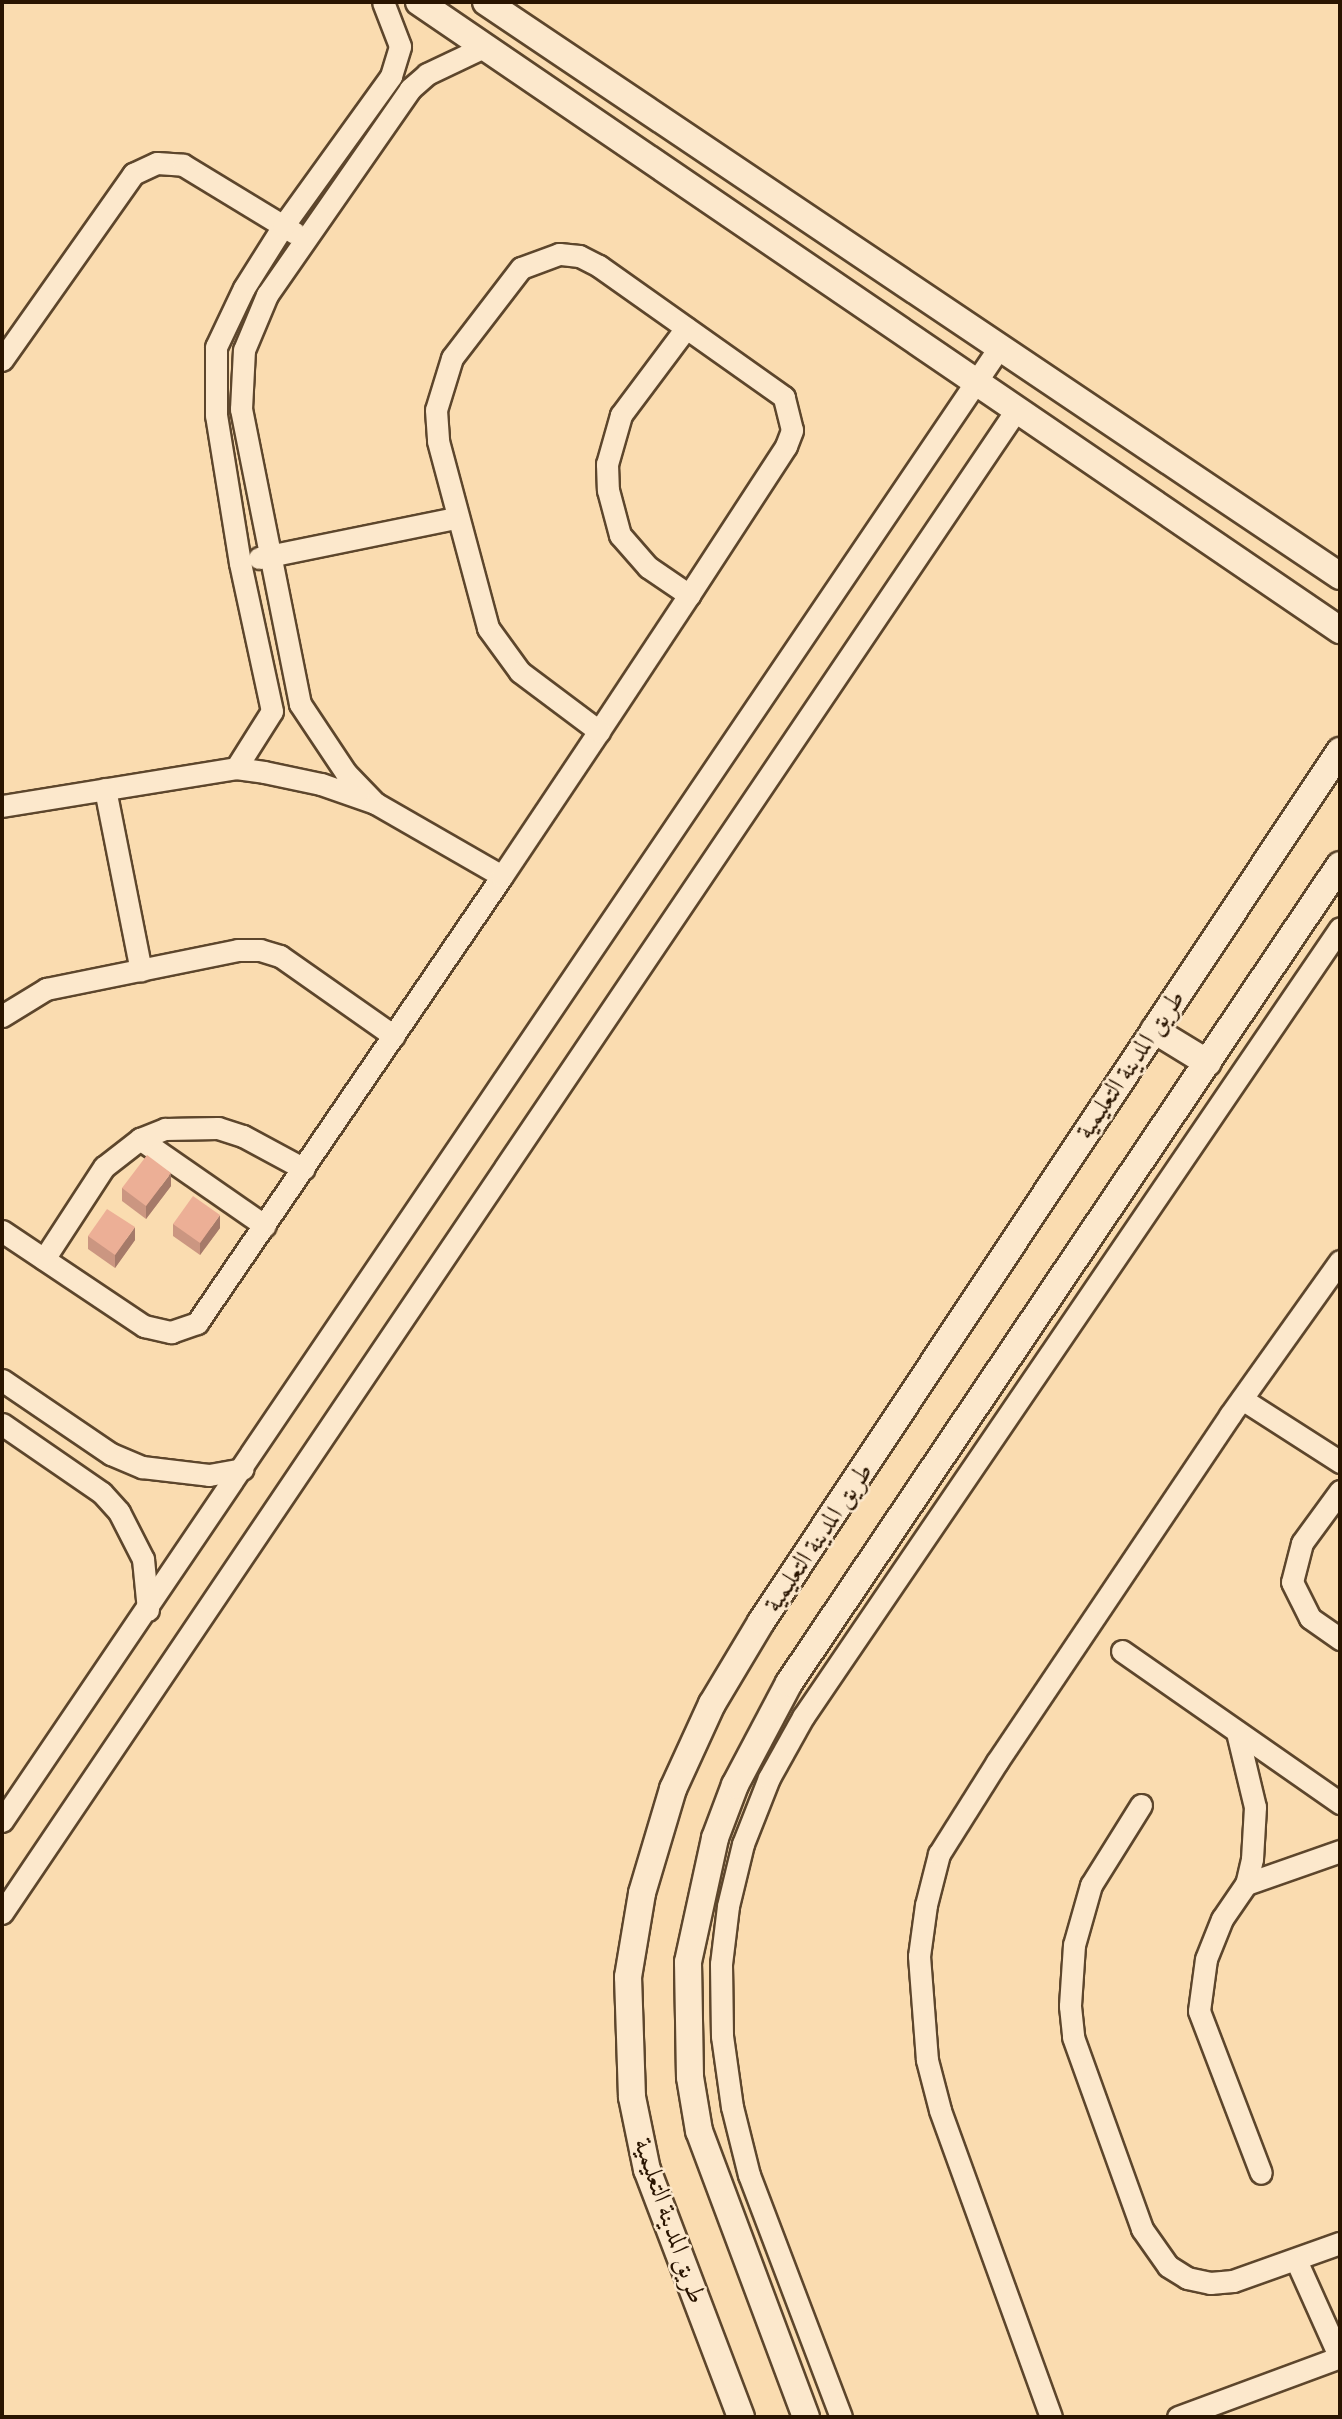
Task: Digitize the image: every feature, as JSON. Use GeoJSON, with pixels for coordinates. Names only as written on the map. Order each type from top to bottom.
{"type":"FeatureCollection","features":[{"type":"Feature","properties":{"kind":"street"},"geometry":{"type":"LineString","coordinates":[[236,768],[272,711],[240,562],[216,415],[216,347],[244,288],[283,226],[391,76],[400,46],[383,2]]}},
{"type":"Feature","properties":{"kind":"street"},"geometry":{"type":"LineString","coordinates":[[419,2],[1340,630]]}},
{"type":"Feature","properties":{"kind":"street"},"geometry":{"type":"LineString","coordinates":[[486,2],[1340,576]]}},
{"type":"Feature","properties":{"kind":"street"},"geometry":{"type":"LineString","coordinates":[[375,803],[338,762],[300,704],[240,379],[253,322],[306,239],[410,89],[427,74],[486,47]]}},
{"type":"Feature","properties":{"kind":"street"},"geometry":{"type":"LineString","coordinates":[[2,360],[133,174],[157,163],[183,165],[306,239]]}},
{"type":"Feature","properties":{"kind":"street"},"geometry":{"type":"LineString","coordinates":[[2,1231],[144,1326],[171,1332],[197,1323],[208,1312],[502,877],[599,731],[689,595],[786,446],[792,430],[784,397],[579,256],[539,258],[521,268],[452,358],[442,382],[436,410],[438,441],[478,603],[502,651],[540,690],[599,731]]}},
{"type":"Feature","properties":{"kind":"street"},"geometry":{"type":"LineString","coordinates":[[686,328],[621,415],[607,464],[608,490],[620,536],[648,568],[689,595]]}},
{"type":"Feature","properties":{"kind":"street"},"geometry":{"type":"LineString","coordinates":[[2,1821],[148,1610],[999,348]]}},
{"type":"Feature","properties":{"kind":"street"},"geometry":{"type":"LineString","coordinates":[[2,1913],[1017,409]]}},
{"type":"Feature","properties":{"kind":"street"},"geometry":{"type":"LineString","coordinates":[[240,562],[456,518]]}},
{"type":"Feature","properties":{"kind":"street","name":"طريق المدينة التعليمية"},"geometry":{"type":"LineString","coordinates":[[741,2417],[647,2170],[635,2122],[628,1977],[657,1833],[695,1739],[761,1622],[1340,751]]}},
{"type":"Feature","properties":{"kind":"street"},"geometry":{"type":"LineString","coordinates":[[2,806],[236,768],[321,784],[375,803],[502,877]]}},
{"type":"Feature","properties":{"kind":"street"},"geometry":{"type":"LineString","coordinates":[[105,789],[141,970]]}},
{"type":"Feature","properties":{"kind":"street"},"geometry":{"type":"LineString","coordinates":[[806,2417],[733,2230],[697,2118],[688,2037],[688,1962],[715,1838],[735,1785],[789,1683],[1340,865]]}},
{"type":"Feature","properties":{"kind":"street"},"geometry":{"type":"LineString","coordinates":[[841,2417],[749,2175],[732,2107],[722,2036],[721,1964],[728,1906],[743,1844],[769,1778],[803,1717],[1340,928]]}},
{"type":"Feature","properties":{"kind":"street"},"geometry":{"type":"LineString","coordinates":[[2,1016],[46,989],[260,950],[280,956],[394,1036]]}},
{"type":"Feature","properties":{"kind":"street"},"geometry":{"type":"LineString","coordinates":[[1154,1030],[1208,1063]]}},
{"type":"Feature","properties":{"kind":"street"},"geometry":{"type":"LineString","coordinates":[[44,1259],[104,1167],[140,1139],[165,1129],[218,1128],[243,1136],[304,1169]]}},
{"type":"Feature","properties":{"kind":"street"},"geometry":{"type":"LineString","coordinates":[[140,1139],[265,1226]]}},
{"type":"Feature","properties":{"kind":"street"},"geometry":{"type":"LineString","coordinates":[[1051,2417],[940,2110],[927,2060],[919,1982],[926,1905],[939,1854],[1242,1399],[1340,1261]]}},
{"type":"Feature","properties":{"kind":"street"},"geometry":{"type":"LineString","coordinates":[[2,1380],[111,1454],[142,1467],[198,1474],[242,1469]]}},
{"type":"Feature","properties":{"kind":"street"},"geometry":{"type":"LineString","coordinates":[[1242,1399],[1340,1462]]}},
{"type":"Feature","properties":{"kind":"street"},"geometry":{"type":"LineString","coordinates":[[2,1424],[102,1493],[119,1513],[143,1559],[148,1610]]}},
{"type":"Feature","properties":{"kind":"street"},"geometry":{"type":"LineString","coordinates":[[1340,1491],[1302,1543],[1292,1568],[1302,1607],[1340,1639]]}},
{"type":"Feature","properties":{"kind":"street"},"geometry":{"type":"LineString","coordinates":[[1122,1651],[1340,1803]]}},
{"type":"Feature","properties":{"kind":"street"},"geometry":{"type":"LineString","coordinates":[[1237,1731],[1255,1807],[1246,1884],[1213,1939],[1199,2011],[1261,2173]]}},
{"type":"Feature","properties":{"kind":"street"},"geometry":{"type":"LineString","coordinates":[[1141,1805],[1105,1858],[1081,1914],[1070,1975],[1073,2037],[1143,2230],[1168,2266],[1187,2278],[1210,2283],[1233,2281],[1340,2243]]}},
{"type":"Feature","properties":{"kind":"street"},"geometry":{"type":"LineString","coordinates":[[1246,1884],[1306,1860],[1340,1852]]}},
{"type":"Feature","properties":{"kind":"street"},"geometry":{"type":"LineString","coordinates":[[1178,2417],[1340,2357],[1296,2260]]}},
{"type":"Feature","properties":{"kind":"building"},"geometry":{"type":"Polygon","coordinates":[[[147,1155],[171,1173],[146,1206],[122,1188],[147,1155]]]}},
{"type":"Feature","properties":{"kind":"building"},"geometry":{"type":"Polygon","coordinates":[[[193,1196],[220,1215],[200,1243],[173,1224],[193,1196]]]}},
{"type":"Feature","properties":{"kind":"building"},"geometry":{"type":"Polygon","coordinates":[[[107,1209],[135,1227],[115,1255],[88,1236],[107,1209]]]}}]}
